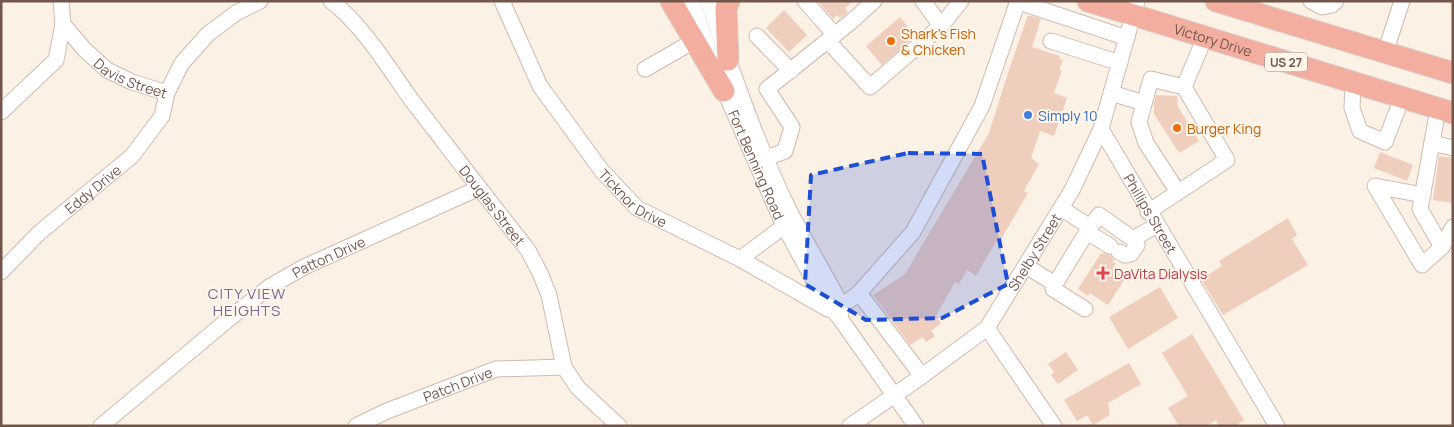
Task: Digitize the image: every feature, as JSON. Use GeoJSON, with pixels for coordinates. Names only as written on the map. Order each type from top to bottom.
{"type":"FeatureCollection","features":[{"type":"Feature","properties":{"kind":"highway"},"geometry":{"type":"LineString","coordinates":[[671,1],[724,91]]}},
{"type":"Feature","properties":{"kind":"highway"},"geometry":{"type":"LineString","coordinates":[[728,60],[726,8],[729,1]]}},
{"type":"Feature","properties":{"kind":"highway","name":"Victory Drive"},"geometry":{"type":"LineString","coordinates":[[1088,1],[1135,8],[1205,37],[1445,111]]}},
{"type":"Feature","properties":{"kind":"highway"},"geometry":{"type":"LineString","coordinates":[[1216,1],[1453,73]]}},
{"type":"Feature","properties":{"kind":"street"},"geometry":{"type":"LineString","coordinates":[[1,112],[56,60],[63,24],[61,1]]}},
{"type":"Feature","properties":{"kind":"street","name":"Davis Street"},"geometry":{"type":"LineString","coordinates":[[63,24],[84,50],[107,70],[132,82],[167,93],[182,62],[208,34],[236,13],[260,1]]}},
{"type":"Feature","properties":{"kind":"street","name":"Douglas Street"},"geometry":{"type":"LineString","coordinates":[[331,1],[339,7],[367,39],[528,250],[540,273],[548,295],[564,366],[578,388],[619,426]]}},
{"type":"Feature","properties":{"kind":"street","name":"Ticknor Drive"},"geometry":{"type":"LineString","coordinates":[[502,1],[540,86],[602,171],[637,208],[740,259],[816,301],[841,311]]}},
{"type":"Feature","properties":{"kind":"street","name":"Fort Benning Road"},"geometry":{"type":"LineString","coordinates":[[692,1],[724,91],[825,301],[841,311],[916,426]]}},
{"type":"Feature","properties":{"kind":"street","name":"Fort Benning Road"},"geometry":{"type":"LineString","coordinates":[[708,1],[789,223]]}},
{"type":"Feature","properties":{"kind":"street"},"geometry":{"type":"LineString","coordinates":[[805,1],[870,87],[941,26],[961,1]]}},
{"type":"Feature","properties":{"kind":"street"},"geometry":{"type":"LineString","coordinates":[[766,158],[785,151],[792,127],[768,89],[832,38],[874,1]]}},
{"type":"Feature","properties":{"kind":"street"},"geometry":{"type":"LineString","coordinates":[[923,1],[941,26]]}},
{"type":"Feature","properties":{"kind":"street"},"geometry":{"type":"LineString","coordinates":[[841,311],[913,232],[982,106],[1018,1],[1127,38]]}},
{"type":"Feature","properties":{"kind":"street"},"geometry":{"type":"LineString","coordinates":[[1311,30],[1315,4],[1327,7],[1336,1]]}},
{"type":"Feature","properties":{"kind":"street"},"geometry":{"type":"LineString","coordinates":[[1385,52],[1402,1]]}},
{"type":"Feature","properties":{"kind":"street","name":"Shelby Street"},"geometry":{"type":"LineString","coordinates":[[850,426],[988,328],[1072,190],[1101,129],[1135,8]]}},
{"type":"Feature","properties":{"kind":"street"},"geometry":{"type":"LineString","coordinates":[[757,36],[790,70]]}},
{"type":"Feature","properties":{"kind":"street"},"geometry":{"type":"LineString","coordinates":[[1184,87],[1205,37]]}},
{"type":"Feature","properties":{"kind":"street"},"geometry":{"type":"LineString","coordinates":[[645,69],[694,40]]}},
{"type":"Feature","properties":{"kind":"street"},"geometry":{"type":"LineString","coordinates":[[1051,41],[1120,63]]}},
{"type":"Feature","properties":{"kind":"street"},"geometry":{"type":"LineString","coordinates":[[1148,212],[1228,160],[1184,87],[1151,79],[1139,122],[1146,143],[1178,192]]}},
{"type":"Feature","properties":{"kind":"street"},"geometry":{"type":"LineString","coordinates":[[1353,83],[1352,108],[1360,131],[1385,142],[1402,98]]}},
{"type":"Feature","properties":{"kind":"street","name":"Eddy Drive"},"geometry":{"type":"LineString","coordinates":[[1,272],[39,233],[132,156],[162,116],[167,93]]}},
{"type":"Feature","properties":{"kind":"street"},"geometry":{"type":"LineString","coordinates":[[1111,93],[1144,103]]}},
{"type":"Feature","properties":{"kind":"street"},"geometry":{"type":"LineString","coordinates":[[1442,247],[1420,209],[1432,143],[1445,111]]}},
{"type":"Feature","properties":{"kind":"street","name":"Phillips Street"},"geometry":{"type":"LineString","coordinates":[[1101,129],[1148,212],[1277,426]]}},
{"type":"Feature","properties":{"kind":"street"},"geometry":{"type":"LineString","coordinates":[[1432,143],[1453,148]]}},
{"type":"Feature","properties":{"kind":"street"},"geometry":{"type":"LineString","coordinates":[[1423,195],[1375,186],[1422,265],[1442,247],[1453,226]]}},
{"type":"Feature","properties":{"kind":"street","name":"Patton Drive"},"geometry":{"type":"LineString","coordinates":[[101,426],[230,318],[269,288],[304,267],[479,188]]}},
{"type":"Feature","properties":{"kind":"street"},"geometry":{"type":"LineString","coordinates":[[1061,208],[1089,230],[1114,249],[1124,255],[1131,254],[1137,245],[1133,238],[1099,215],[1089,230],[1055,284],[1053,289],[1085,309]]}},
{"type":"Feature","properties":{"kind":"street"},"geometry":{"type":"LineString","coordinates":[[740,259],[789,223]]}},
{"type":"Feature","properties":{"kind":"street"},"geometry":{"type":"LineString","coordinates":[[1133,238],[1157,225]]}},
{"type":"Feature","properties":{"kind":"street"},"geometry":{"type":"LineString","coordinates":[[1026,266],[1055,284]]}},
{"type":"Feature","properties":{"kind":"street"},"geometry":{"type":"LineString","coordinates":[[859,293],[922,376]]}},
{"type":"Feature","properties":{"kind":"street"},"geometry":{"type":"LineString","coordinates":[[988,328],[1054,426]]}},
{"type":"Feature","properties":{"kind":"street","name":"Patch Drive"},"geometry":{"type":"LineString","coordinates":[[356,426],[387,411],[496,369],[564,366]]}},
{"type":"Feature","properties":{"kind":"highlighted area"},"geometry":{"type":"Polygon","coordinates":[[[908,153],[982,154],[1008,284],[942,318],[866,320],[805,284],[811,175],[908,153]]]}},
{"type":"Feature","properties":{"kind":"building"},"geometry":{"type":"Polygon","coordinates":[[[818,1],[853,1],[845,8],[848,12],[846,14],[840,18],[837,15],[833,19],[818,1]]]}},
{"type":"Feature","properties":{"kind":"building"},"geometry":{"type":"Polygon","coordinates":[[[784,10],[807,35],[789,52],[766,28],[784,10]]]}},
{"type":"Feature","properties":{"kind":"building"},"geometry":{"type":"Polygon","coordinates":[[[1028,15],[1041,19],[1032,47],[1060,56],[1059,59],[1063,60],[1059,70],[1062,70],[1054,93],[1067,98],[1054,136],[1040,131],[1031,158],[1039,164],[1024,191],[1028,193],[1000,241],[998,239],[976,276],[967,270],[959,284],[955,282],[936,316],[941,323],[931,331],[935,336],[926,342],[923,337],[910,345],[873,295],[905,274],[989,133],[1028,15]]]}},
{"type":"Feature","properties":{"kind":"building","name":"Shark's Fish & Chicken"},"geometry":{"type":"Polygon","coordinates":[[[900,17],[915,36],[882,65],[866,46],[900,17]]]}},
{"type":"Feature","properties":{"kind":"building","name":"Burger King"},"geometry":{"type":"Polygon","coordinates":[[[1156,95],[1177,96],[1178,107],[1199,141],[1179,153],[1154,114],[1156,95]]]}},
{"type":"Feature","properties":{"kind":"building"},"geometry":{"type":"Polygon","coordinates":[[[1380,152],[1413,165],[1407,181],[1374,168],[1380,152]]]}},
{"type":"Feature","properties":{"kind":"building"},"geometry":{"type":"Polygon","coordinates":[[[1439,156],[1453,158],[1453,203],[1433,200],[1439,156]]]}},
{"type":"Feature","properties":{"kind":"building"},"geometry":{"type":"Polygon","coordinates":[[[1288,218],[1297,235],[1292,239],[1308,265],[1223,315],[1201,279],[1222,266],[1219,261],[1288,218]]]}},
{"type":"Feature","properties":{"kind":"building","name":"DaVita Dialysis"},"geometry":{"type":"Polygon","coordinates":[[[1101,253],[1110,255],[1114,260],[1113,262],[1116,263],[1112,269],[1126,277],[1108,305],[1090,293],[1088,296],[1078,289],[1101,253]]]}},
{"type":"Feature","properties":{"kind":"building"},"geometry":{"type":"Polygon","coordinates":[[[1160,287],[1178,318],[1128,349],[1109,317],[1160,287]]]}},
{"type":"Feature","properties":{"kind":"building"},"geometry":{"type":"Polygon","coordinates":[[[1192,334],[1244,420],[1235,426],[1219,426],[1216,420],[1206,426],[1179,426],[1168,408],[1188,396],[1162,353],[1192,334]]]}},
{"type":"Feature","properties":{"kind":"building"},"geometry":{"type":"Polygon","coordinates":[[[1066,352],[1078,370],[1058,384],[1051,375],[1054,372],[1048,364],[1066,352]]]}},
{"type":"Feature","properties":{"kind":"building"},"geometry":{"type":"Polygon","coordinates":[[[1129,363],[1141,384],[1108,403],[1110,415],[1093,425],[1087,415],[1077,421],[1064,400],[1129,363]]]}},
{"type":"Feature","properties":{"kind":"place","name":"Shark's Fish & Chicken"},"geometry":{"type":"Point","coordinates":[891,41]}},
{"type":"Feature","properties":{"kind":"place","name":"Simply 10"},"geometry":{"type":"Point","coordinates":[1028,115]}},
{"type":"Feature","properties":{"kind":"place","name":"Burger King"},"geometry":{"type":"Point","coordinates":[1177,128]}},
{"type":"Feature","properties":{"kind":"place","name":"DaVita Dialysis"},"geometry":{"type":"Point","coordinates":[1103,273]}},
{"type":"Feature","properties":{"kind":"district","name":"CITY VIEW HEIGHTS"},"geometry":{"type":"Point","coordinates":[247,302]}}]}
